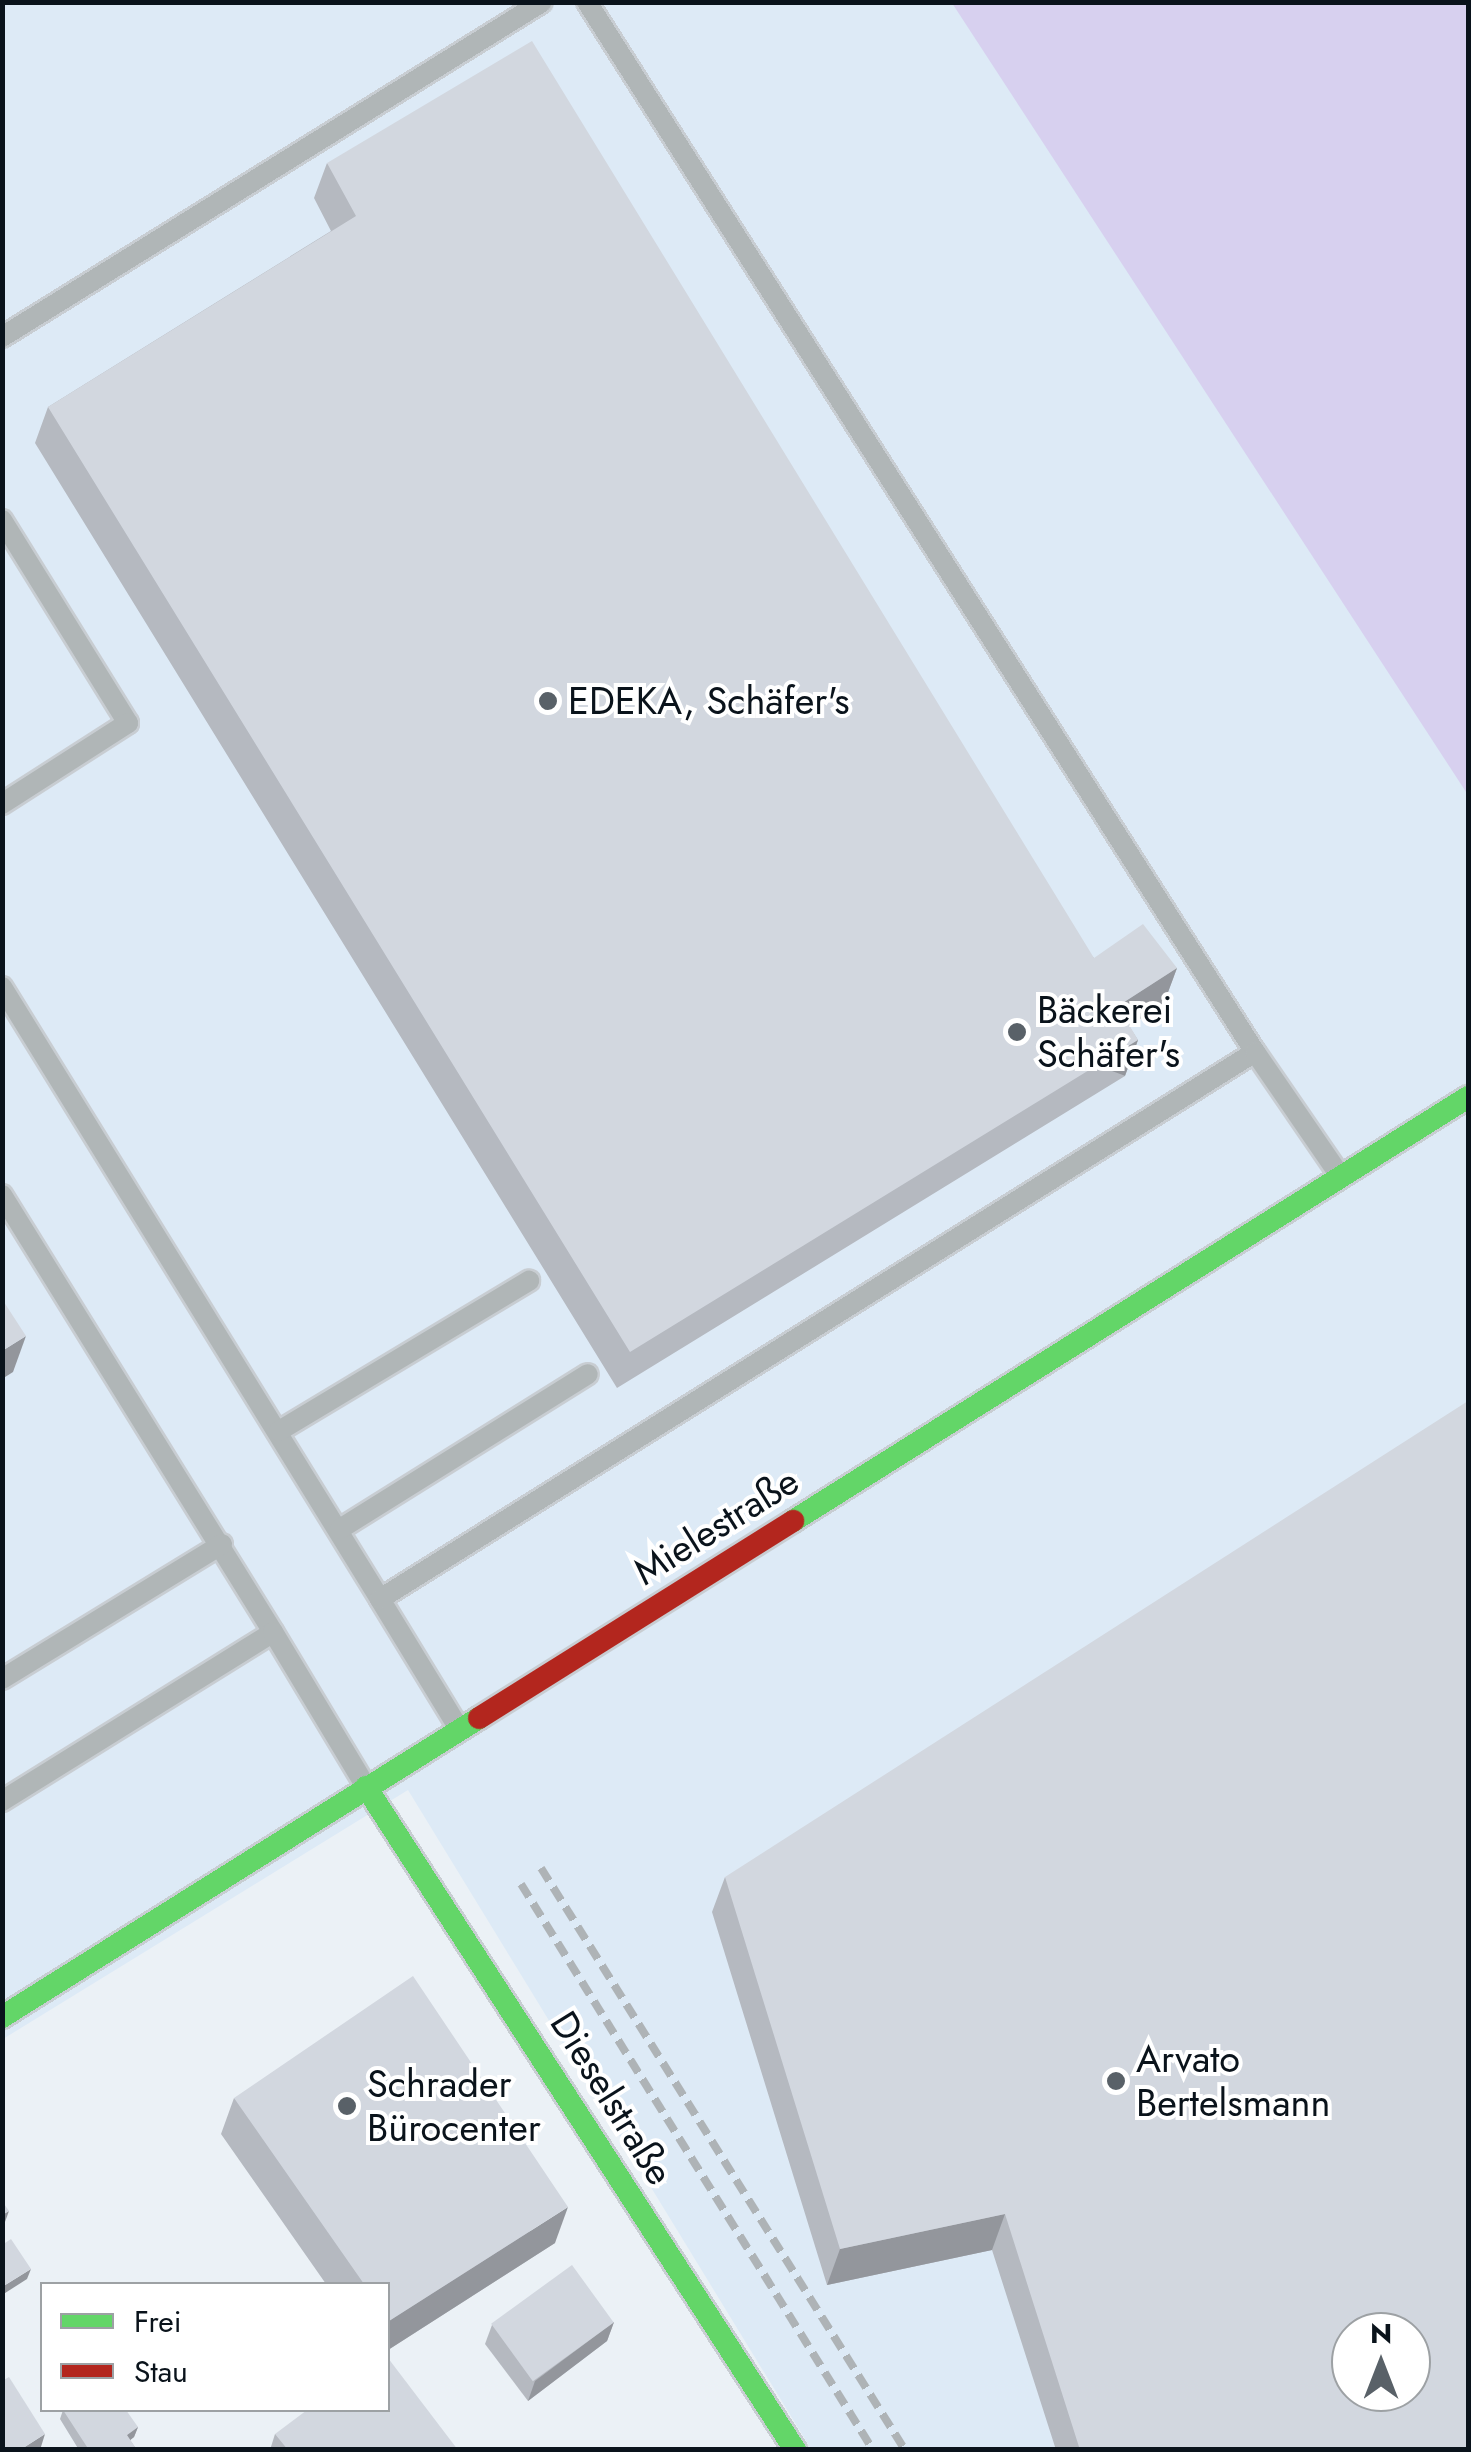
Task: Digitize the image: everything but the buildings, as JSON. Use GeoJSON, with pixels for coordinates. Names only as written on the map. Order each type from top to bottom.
{"type":"FeatureCollection","features":[{"type":"Feature","properties":{"kind":"street","name":"Mielestraße"},"geometry":{"type":"LineString","coordinates":[[2,2016],[1468,1098]]}},
{"type":"Feature","properties":{"kind":"street","name":"Dieselstraße"},"geometry":{"type":"LineString","coordinates":[[366,1786],[794,2450]]}},
{"type":"Feature","properties":{"kind":"lane"},"geometry":{"type":"LineString","coordinates":[[2,337],[542,2]]}},
{"type":"Feature","properties":{"kind":"lane"},"geometry":{"type":"LineString","coordinates":[[588,2],[1255,1052],[1341,1177]]}},
{"type":"Feature","properties":{"kind":"lane"},"geometry":{"type":"LineString","coordinates":[[2,520],[128,722],[2,804]]}},
{"type":"Feature","properties":{"kind":"lane"},"geometry":{"type":"LineString","coordinates":[[2,987],[340,1529],[459,1728]]}},
{"type":"Feature","properties":{"kind":"lane"},"geometry":{"type":"LineString","coordinates":[[380,1599],[1255,1052]]}},
{"type":"Feature","properties":{"kind":"lane"},"geometry":{"type":"LineString","coordinates":[[2,1194],[222,1544],[366,1786]]}},
{"type":"Feature","properties":{"kind":"lane"},"geometry":{"type":"LineString","coordinates":[[279,1431],[528,1281]]}},
{"type":"Feature","properties":{"kind":"lane"},"geometry":{"type":"LineString","coordinates":[[340,1529],[588,1374]]}},
{"type":"Feature","properties":{"kind":"lane"},"geometry":{"type":"LineString","coordinates":[[2,1679],[222,1544]]}},
{"type":"Feature","properties":{"kind":"lane"},"geometry":{"type":"LineString","coordinates":[[2,1801],[272,1632]]}},
{"type":"Feature","properties":{"kind":"shaded area"},"geometry":{"type":"Polygon","coordinates":[[[3,3],[955,3],[1468,794],[1468,2449],[811,2449],[408,1790],[3,2039],[3,3]]]}},
{"type":"Feature","properties":{"kind":"shaded area"},"geometry":{"type":"Polygon","coordinates":[[[952,3],[1468,3],[1468,795],[952,3]]]}},
{"type":"Feature","properties":{"kind":"railway"},"geometry":{"type":"LineString","coordinates":[[541,1868],[905,2450]]}},
{"type":"Feature","properties":{"kind":"railway"},"geometry":{"type":"LineString","coordinates":[[521,1884],[873,2450]]}},
{"type":"Feature","properties":{"kind":"traffic: fast"},"geometry":{"type":"LineString","coordinates":[[793,1521],[1468,1097]]}},
{"type":"Feature","properties":{"kind":"traffic: fast"},"geometry":{"type":"LineString","coordinates":[[2,2017],[479,1718]]}},
{"type":"Feature","properties":{"kind":"traffic: fast"},"geometry":{"type":"LineString","coordinates":[[366,1787],[795,2450]]}},
{"type":"Feature","properties":{"kind":"traffic: jam"},"geometry":{"type":"LineString","coordinates":[[479,1718],[793,1521]]}},
{"type":"Feature","properties":{"kind":"place","name":"EDEKA, Schäfer's"},"geometry":{"type":"Point","coordinates":[548,701]}},
{"type":"Feature","properties":{"kind":"place","name":"Bäckerei Schäfer's"},"geometry":{"type":"Point","coordinates":[1017,1032]}},
{"type":"Feature","properties":{"kind":"place","name":"Arvato Bertelsmann"},"geometry":{"type":"Point","coordinates":[1116,2081]}},
{"type":"Feature","properties":{"kind":"place","name":"Schrader Bürocenter"},"geometry":{"type":"Point","coordinates":[347,2106]}}]}
